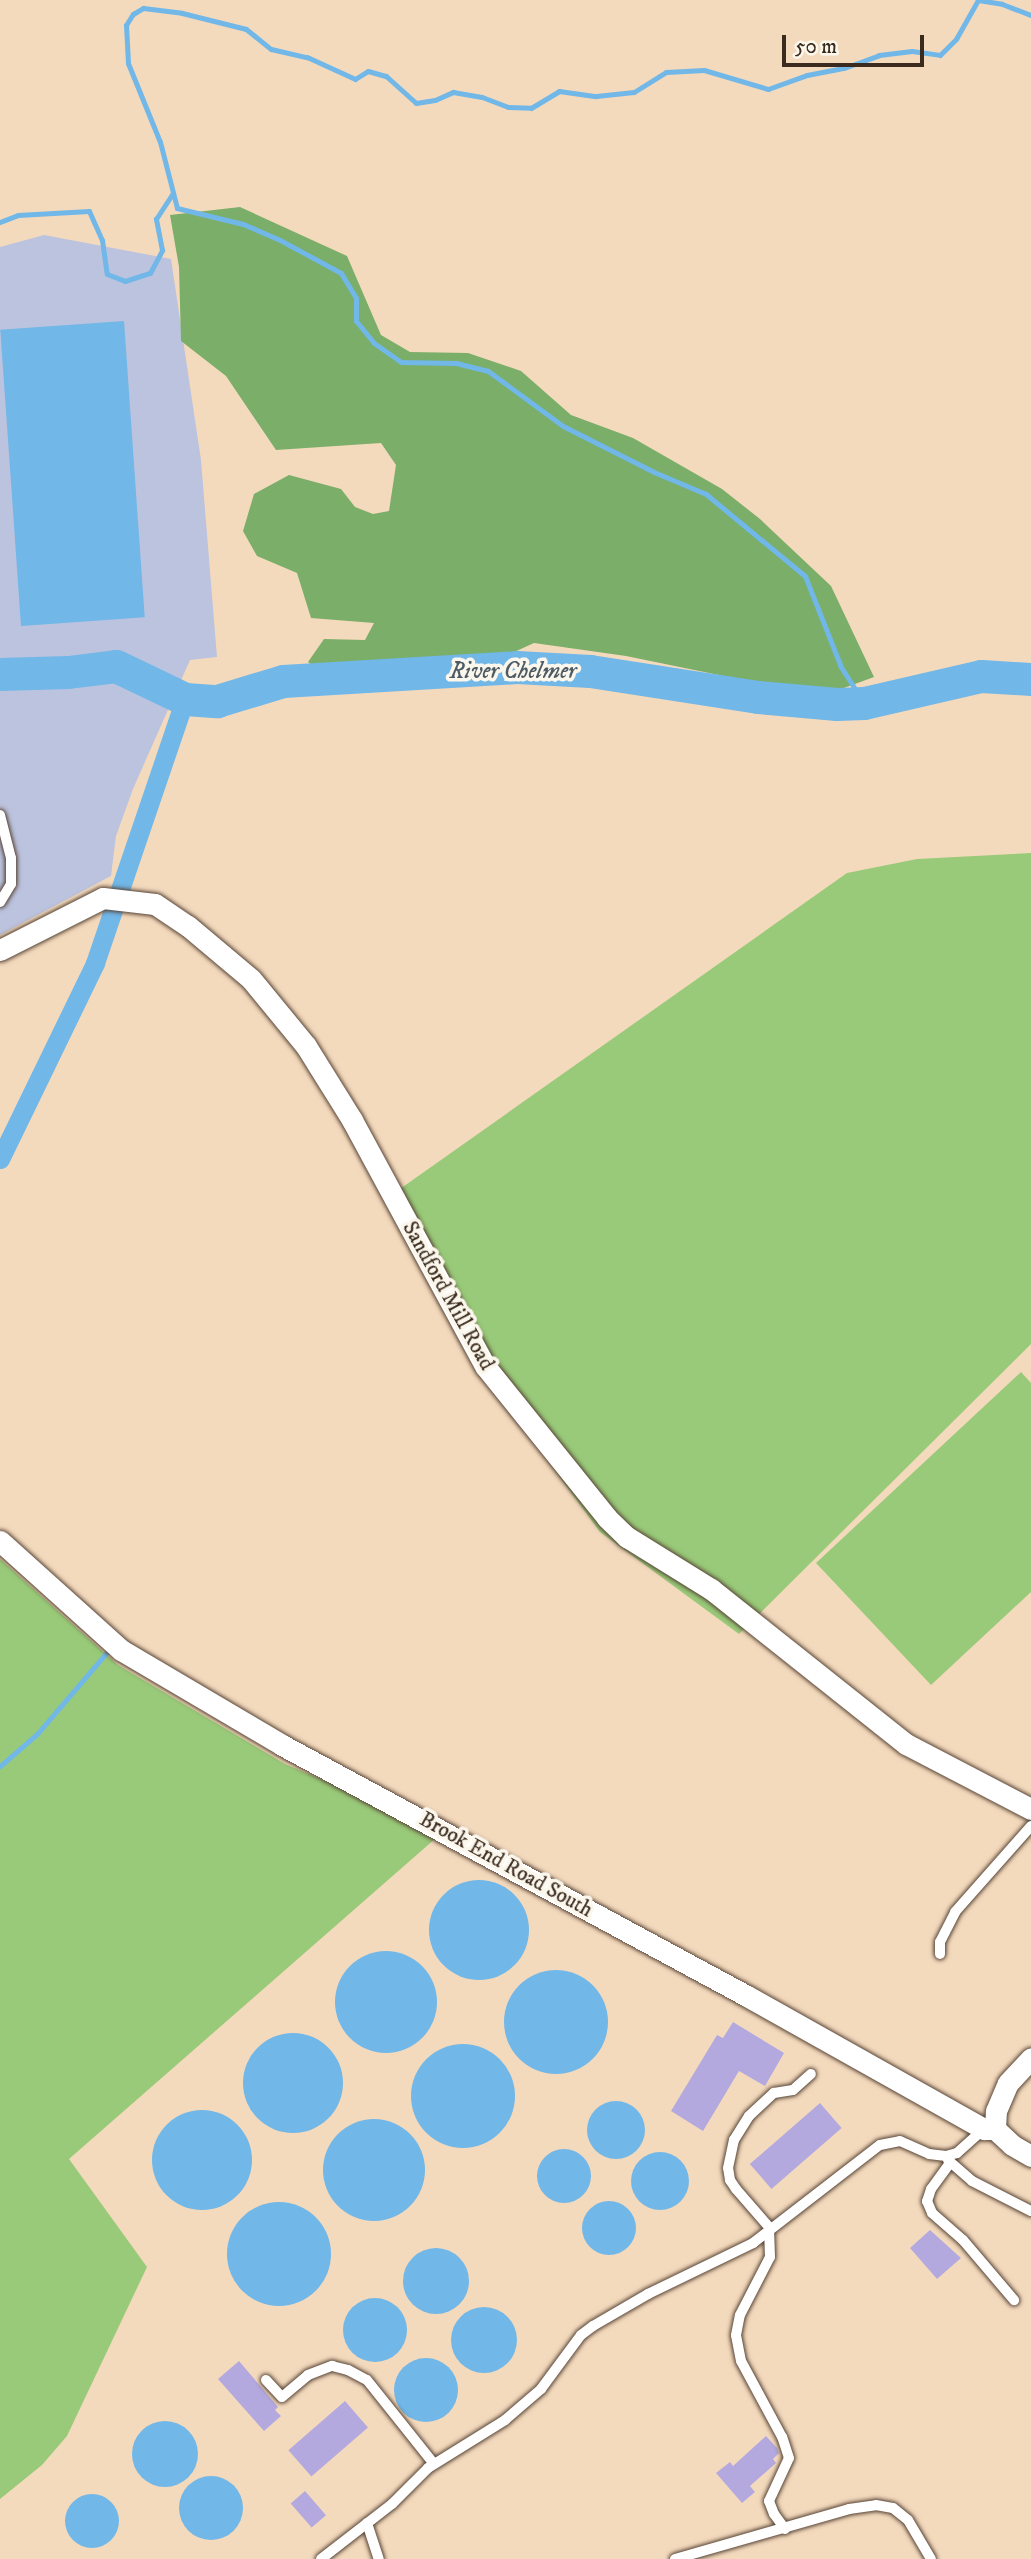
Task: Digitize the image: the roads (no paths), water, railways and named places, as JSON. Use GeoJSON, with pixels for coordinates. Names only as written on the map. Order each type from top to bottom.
{"type":"FeatureCollection","features":[{"type":"Feature","properties":{"kind":"street","name":"Sandford Mill Road"},"geometry":{"type":"LineString","coordinates":[[0,950],[103,898],[155,904],[188,926],[251,979],[306,1046],[352,1120],[485,1366],[607,1518],[627,1537],[711,1589],[906,1744],[1031,1809]]}},
{"type":"Feature","properties":{"kind":"street","name":"Brook End Road South"},"geometry":{"type":"LineString","coordinates":[[0,1541],[121,1650],[282,1745],[723,1983],[989,2129],[1031,2156]]}},
{"type":"Feature","properties":{"kind":"street"},"geometry":{"type":"LineString","coordinates":[[989,2129],[1008,2083],[1031,2059]]}},
{"type":"Feature","properties":{"kind":"lane"},"geometry":{"type":"LineString","coordinates":[[0,815],[11,858],[11,884],[0,902]]}},
{"type":"Feature","properties":{"kind":"lane"},"geometry":{"type":"LineString","coordinates":[[940,1954],[940,1942],[955,1912],[1031,1826]]}},
{"type":"Feature","properties":{"kind":"lane"},"geometry":{"type":"LineString","coordinates":[[785,2529],[774,2514],[769,2501],[789,2458],[782,2437],[741,2361],[736,2335],[740,2315],[770,2258],[769,2227],[730,2180],[734,2140],[749,2116],[774,2093],[793,2090],[811,2074]]}},
{"type":"Feature","properties":{"kind":"lane"},"geometry":{"type":"LineString","coordinates":[[989,2129],[948,2159],[930,2189],[927,2201],[932,2213],[963,2241],[1014,2300]]}},
{"type":"Feature","properties":{"kind":"lane"},"geometry":{"type":"LineString","coordinates":[[321,2559],[434,2464],[477,2440],[532,2397],[581,2335],[648,2294],[728,2258],[753,2243],[769,2227],[880,2146],[900,2141],[948,2159],[972,2181],[1031,2211]]}},
{"type":"Feature","properties":{"kind":"lane"},"geometry":{"type":"LineString","coordinates":[[267,2380],[282,2397],[309,2375],[332,2365],[348,2370],[367,2380],[434,2464]]}},
{"type":"Feature","properties":{"kind":"lane"},"geometry":{"type":"LineString","coordinates":[[675,2559],[849,2509],[876,2505],[892,2508],[908,2520],[931,2559]]}},
{"type":"Feature","properties":{"kind":"lane"},"geometry":{"type":"LineString","coordinates":[[367,2523],[379,2559]]}},
{"type":"Feature","properties":{"kind":"lane"},"geometry":{"type":"LineString","coordinates":[[376,2546],[389,2559]]}},
{"type":"Feature","properties":{"kind":"water"},"geometry":{"type":"Polygon","coordinates":[[[124,321],[145,617],[21,626],[0,330],[124,321]]]}},
{"type":"Feature","properties":{"kind":"water"},"geometry":{"type":"Polygon","coordinates":[[[479,1880],[498,1884],[514,1895],[525,1911],[529,1930],[525,1949],[514,1965],[498,1976],[479,1980],[460,1976],[444,1965],[433,1949],[429,1930],[433,1911],[444,1895],[460,1884],[479,1880]]]}},
{"type":"Feature","properties":{"kind":"water"},"geometry":{"type":"Polygon","coordinates":[[[386,1951],[415,1959],[429,1973],[437,2002],[429,2031],[415,2045],[386,2053],[357,2045],[343,2031],[335,2002],[343,1973],[357,1959],[386,1951]]]}},
{"type":"Feature","properties":{"kind":"water"},"geometry":{"type":"Polygon","coordinates":[[[556,1970],[576,1974],[599,1993],[604,2002],[608,2022],[604,2042],[585,2065],[576,2070],[556,2074],[536,2070],[513,2051],[508,2042],[504,2022],[508,2002],[527,1979],[536,1974],[556,1970]]]}},
{"type":"Feature","properties":{"kind":"water"},"geometry":{"type":"Polygon","coordinates":[[[293,2033],[312,2037],[329,2047],[339,2064],[343,2083],[339,2102],[329,2119],[312,2129],[293,2133],[274,2129],[257,2119],[247,2102],[243,2083],[247,2064],[257,2047],[274,2037],[293,2033]]]}},
{"type":"Feature","properties":{"kind":"water"},"geometry":{"type":"Polygon","coordinates":[[[463,2044],[483,2048],[500,2059],[511,2076],[515,2096],[511,2116],[500,2133],[483,2144],[463,2148],[443,2144],[426,2133],[415,2116],[411,2096],[415,2076],[426,2059],[443,2048],[463,2044]]]}},
{"type":"Feature","properties":{"kind":"water"},"geometry":{"type":"Polygon","coordinates":[[[616,2101],[637,2109],[645,2130],[637,2151],[616,2159],[595,2151],[587,2130],[595,2109],[616,2101]]]}},
{"type":"Feature","properties":{"kind":"water"},"geometry":{"type":"Polygon","coordinates":[[[202,2110],[230,2118],[244,2132],[252,2160],[244,2188],[230,2202],[202,2210],[174,2202],[160,2188],[152,2160],[160,2132],[174,2118],[202,2110]]]}},
{"type":"Feature","properties":{"kind":"water"},"geometry":{"type":"Polygon","coordinates":[[[374,2119],[393,2123],[410,2134],[421,2151],[425,2170],[421,2189],[410,2206],[393,2217],[374,2221],[355,2217],[338,2206],[327,2189],[323,2170],[327,2151],[338,2134],[355,2123],[374,2119]]]}},
{"type":"Feature","properties":{"kind":"water"},"geometry":{"type":"Polygon","coordinates":[[[564,2149],[583,2157],[591,2176],[583,2195],[564,2203],[545,2195],[537,2176],[545,2157],[564,2149]]]}},
{"type":"Feature","properties":{"kind":"water"},"geometry":{"type":"Polygon","coordinates":[[[660,2152],[676,2157],[684,2165],[689,2181],[684,2197],[676,2205],[660,2210],[644,2205],[636,2197],[631,2181],[636,2165],[644,2157],[660,2152]]]}},
{"type":"Feature","properties":{"kind":"water"},"geometry":{"type":"Polygon","coordinates":[[[614,2201],[624,2205],[632,2213],[636,2228],[632,2243],[624,2251],[604,2255],[594,2251],[586,2243],[582,2223],[586,2213],[594,2205],[614,2201]]]}},
{"type":"Feature","properties":{"kind":"water"},"geometry":{"type":"Polygon","coordinates":[[[279,2202],[299,2206],[322,2225],[327,2234],[331,2254],[327,2274],[308,2297],[299,2302],[279,2306],[259,2302],[236,2283],[231,2274],[227,2254],[231,2234],[250,2211],[259,2206],[279,2202]]]}},
{"type":"Feature","properties":{"kind":"water"},"geometry":{"type":"Polygon","coordinates":[[[430,2248],[442,2248],[454,2253],[464,2263],[469,2281],[467,2294],[454,2309],[442,2314],[430,2314],[418,2309],[408,2299],[403,2287],[403,2275],[408,2263],[418,2253],[430,2248]]]}},
{"type":"Feature","properties":{"kind":"water"},"geometry":{"type":"Polygon","coordinates":[[[375,2298],[387,2300],[398,2307],[405,2318],[405,2342],[398,2353],[387,2360],[375,2362],[363,2360],[352,2353],[345,2342],[343,2330],[345,2318],[352,2307],[363,2300],[375,2298]]]}},
{"type":"Feature","properties":{"kind":"water"},"geometry":{"type":"Polygon","coordinates":[[[477,2307],[491,2307],[503,2312],[512,2321],[517,2340],[515,2353],[508,2364],[491,2373],[477,2373],[465,2368],[456,2359],[451,2347],[451,2333],[456,2321],[465,2312],[477,2307]]]}},
{"type":"Feature","properties":{"kind":"water"},"geometry":{"type":"Polygon","coordinates":[[[426,2358],[444,2364],[452,2372],[458,2390],[452,2408],[444,2416],[426,2422],[408,2416],[400,2408],[394,2390],[400,2372],[408,2364],[426,2358]]]}},
{"type":"Feature","properties":{"kind":"water"},"geometry":{"type":"Polygon","coordinates":[[[165,2421],[178,2423],[188,2431],[196,2441],[196,2467],[188,2477],[178,2485],[165,2487],[152,2485],[142,2477],[134,2467],[132,2454],[134,2441],[142,2431],[152,2423],[165,2421]]]}},
{"type":"Feature","properties":{"kind":"water"},"geometry":{"type":"Polygon","coordinates":[[[205,2476],[217,2476],[234,2485],[241,2496],[241,2520],[234,2531],[217,2540],[205,2540],[193,2535],[184,2526],[179,2514],[179,2502],[184,2490],[193,2481],[205,2476]]]}},
{"type":"Feature","properties":{"kind":"water"},"geometry":{"type":"Polygon","coordinates":[[[97,2494],[107,2498],[115,2506],[119,2521],[115,2536],[107,2544],[87,2548],[77,2544],[69,2536],[65,2516],[69,2506],[77,2498],[97,2494]]]}},
{"type":"Feature","properties":{"kind":"waterway"},"geometry":{"type":"LineString","coordinates":[[864,703],[841,667],[805,576],[706,494],[654,472],[563,426],[488,371],[457,363],[401,362],[374,343],[356,321],[356,298],[341,273],[280,240],[243,224],[177,208],[160,142],[128,63],[126,25],[133,14],[143,8],[182,13],[246,29],[271,49],[307,57],[355,79],[368,71],[386,76],[416,103],[435,100],[453,92],[482,97],[508,107],[531,108],[559,91],[596,96],[634,92],[666,72],[704,70],[768,89],[807,75],[844,68],[879,55],[912,51],[940,55],[956,39],[978,0],[1002,4],[1031,15]]}},
{"type":"Feature","properties":{"kind":"waterway"},"geometry":{"type":"LineString","coordinates":[[0,222],[18,215],[89,211],[102,240],[107,274],[125,281],[150,273],[162,250],[156,219],[173,193]]}},
{"type":"Feature","properties":{"kind":"waterway","name":"River Chelmer"},"geometry":{"type":"LineString","coordinates":[[0,674],[68,672],[116,666],[185,699],[217,701],[283,681],[517,667],[590,671],[758,697],[837,704],[864,703],[981,676],[1031,679]]}},
{"type":"Feature","properties":{"kind":"waterway"},"geometry":{"type":"LineString","coordinates":[[0,1159],[95,963],[185,699]]}},
{"type":"Feature","properties":{"kind":"waterway"},"geometry":{"type":"LineString","coordinates":[[0,1766],[37,1734],[108,1651]]}}]}
